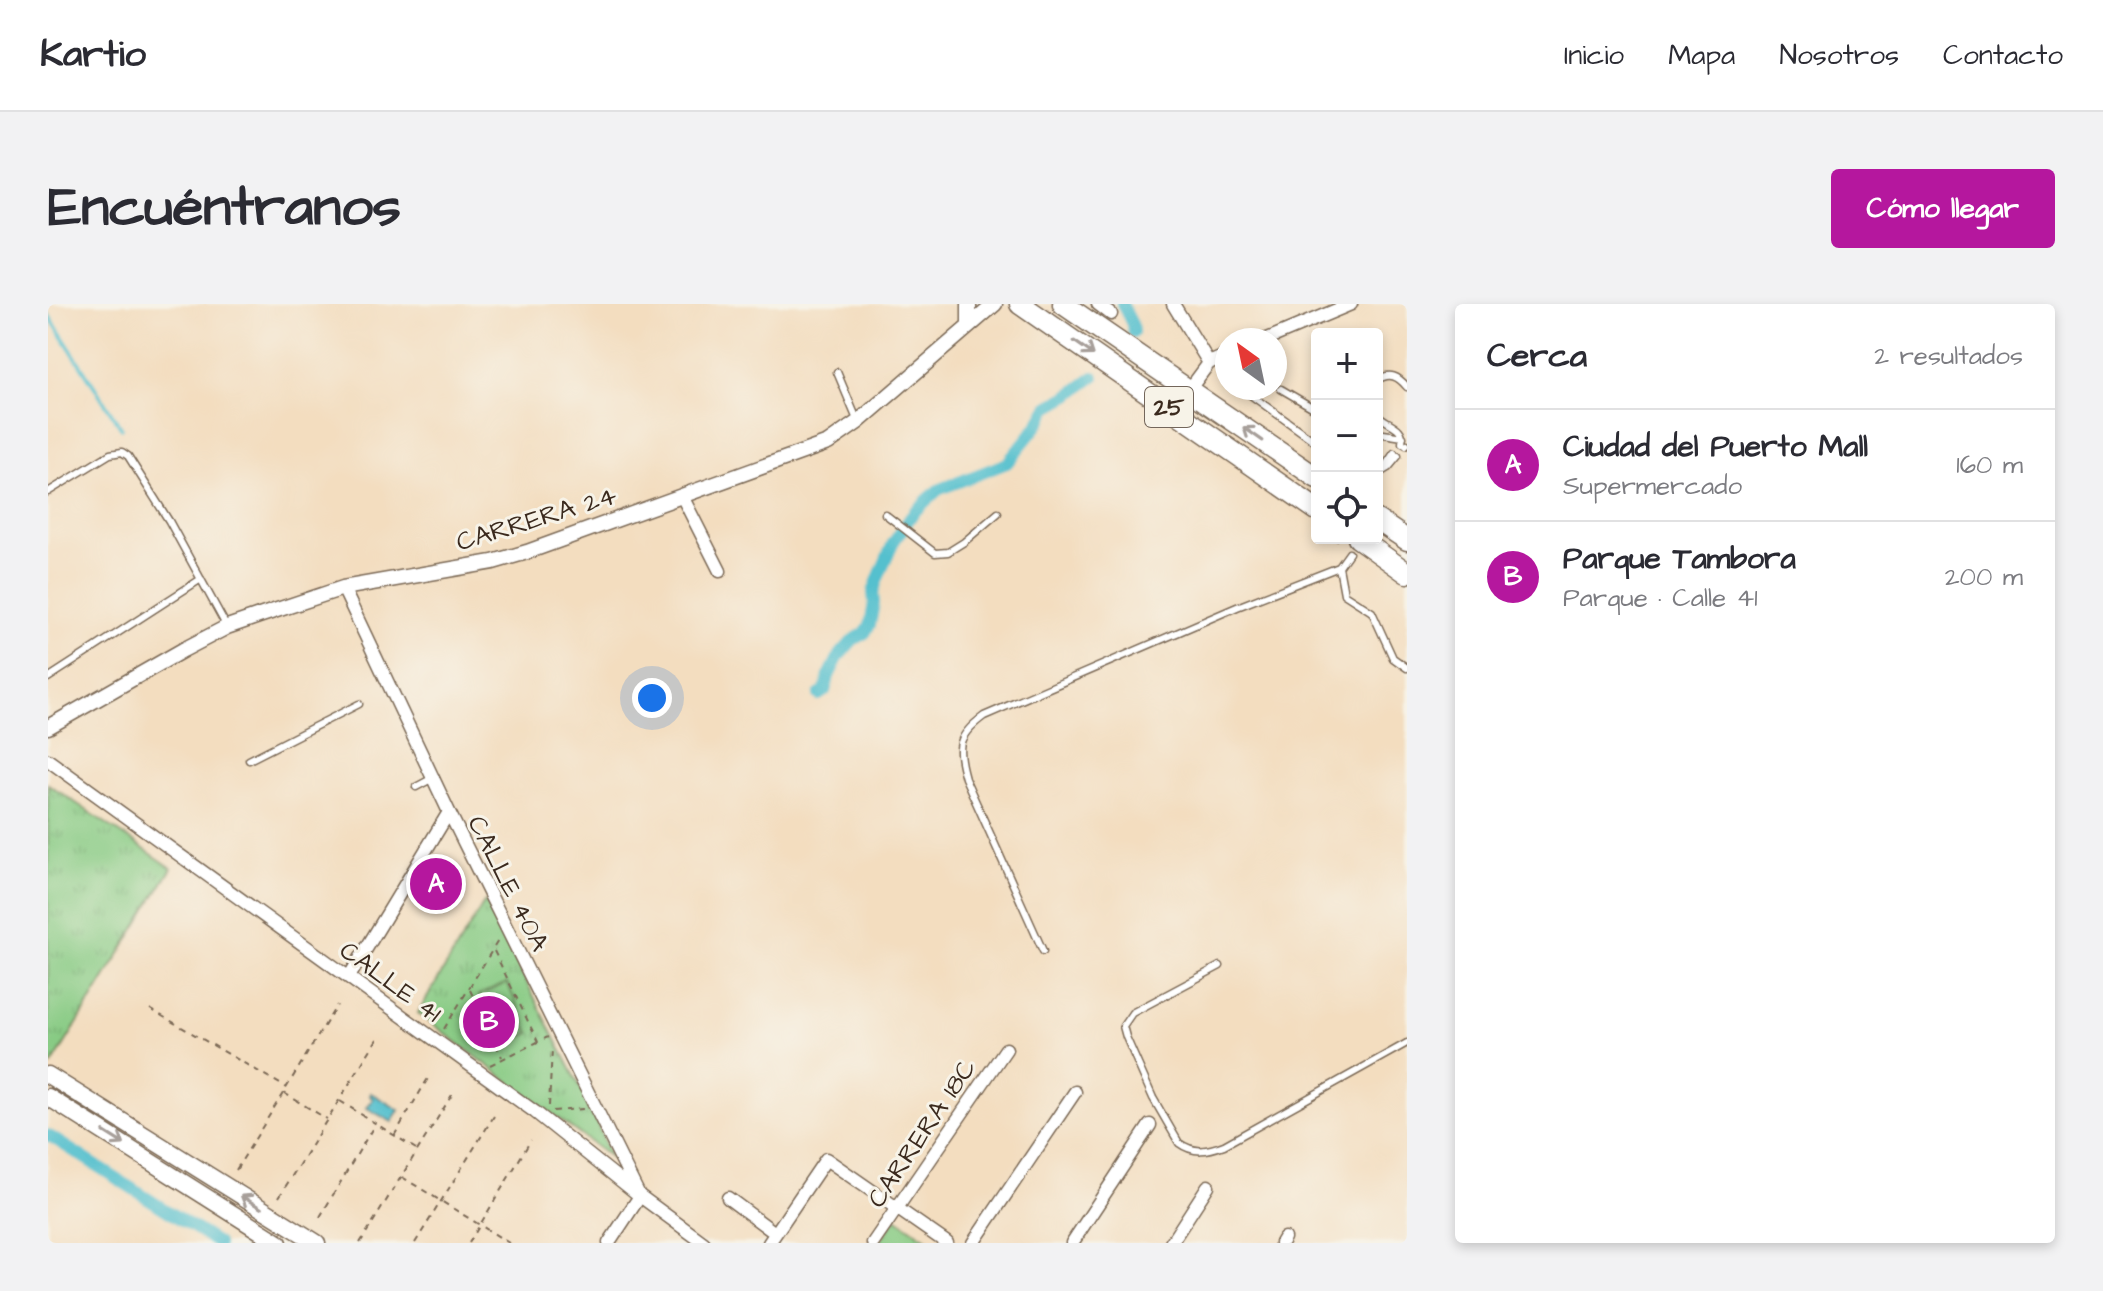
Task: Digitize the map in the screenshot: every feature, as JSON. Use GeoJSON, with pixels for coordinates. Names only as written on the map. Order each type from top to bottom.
{"type":"FeatureCollection","features":[{"type":"Feature","properties":{"kind":"highway","name":"25"},"geometry":{"type":"LineString","coordinates":[[1020,304],[1311,506]]}},
{"type":"Feature","properties":{"kind":"highway","name":"25"},"geometry":{"type":"LineString","coordinates":[[1063,304],[1311,474]]}},
{"type":"Feature","properties":{"kind":"highway"},"geometry":{"type":"LineString","coordinates":[[1383,524],[1407,540]]}},
{"type":"Feature","properties":{"kind":"highway"},"geometry":{"type":"LineString","coordinates":[[1354,545],[1407,573]]}},
{"type":"Feature","properties":{"kind":"main road"},"geometry":{"type":"LineString","coordinates":[[48,1075],[317,1243]]}},
{"type":"Feature","properties":{"kind":"main road"},"geometry":{"type":"LineString","coordinates":[[48,1097],[279,1243]]}},
{"type":"Feature","properties":{"kind":"street"},"geometry":{"type":"LineString","coordinates":[[969,304],[969,326]]}},
{"type":"Feature","properties":{"kind":"street","name":"CARRERA 24"},"geometry":{"type":"LineString","coordinates":[[48,727],[227,627],[343,588],[493,562],[527,552],[822,446],[858,422],[995,304]]}},
{"type":"Feature","properties":{"kind":"street"},"geometry":{"type":"LineString","coordinates":[[1098,304],[1111,314]]}},
{"type":"Feature","properties":{"kind":"street"},"geometry":{"type":"LineString","coordinates":[[1173,304],[1209,363]]}},
{"type":"Feature","properties":{"kind":"street"},"geometry":{"type":"LineString","coordinates":[[1311,304],[1319,318]]}},
{"type":"Feature","properties":{"kind":"street"},"geometry":{"type":"LineString","coordinates":[[1287,331],[1351,304]]}},
{"type":"Feature","properties":{"kind":"street"},"geometry":{"type":"LineString","coordinates":[[1189,390],[1209,363],[1215,360]]}},
{"type":"Feature","properties":{"kind":"street"},"geometry":{"type":"LineString","coordinates":[[682,496],[720,571]]}},
{"type":"Feature","properties":{"kind":"street","name":"CALLE 40A"},"geometry":{"type":"LineString","coordinates":[[343,588],[556,1033],[640,1196]]}},
{"type":"Feature","properties":{"kind":"street","name":"CALLE 41"},"geometry":{"type":"LineString","coordinates":[[48,760],[535,1112],[704,1243]]}},
{"type":"Feature","properties":{"kind":"street"},"geometry":{"type":"LineString","coordinates":[[349,977],[449,812]]}},
{"type":"Feature","properties":{"kind":"street","name":"CARRERA 18C"},"geometry":{"type":"LineString","coordinates":[[873,1243],[1006,1049]]}},
{"type":"Feature","properties":{"kind":"street"},"geometry":{"type":"LineString","coordinates":[[973,1243],[1075,1092]]}},
{"type":"Feature","properties":{"kind":"street"},"geometry":{"type":"LineString","coordinates":[[1072,1243],[1150,1125]]}},
{"type":"Feature","properties":{"kind":"street"},"geometry":{"type":"LineString","coordinates":[[728,1198],[772,1238],[826,1159],[947,1243]]}},
{"type":"Feature","properties":{"kind":"street"},"geometry":{"type":"LineString","coordinates":[[1171,1243],[1208,1186]]}},
{"type":"Feature","properties":{"kind":"street"},"geometry":{"type":"LineString","coordinates":[[609,1243],[640,1196]]}},
{"type":"Feature","properties":{"kind":"lane"},"geometry":{"type":"LineString","coordinates":[[837,372],[858,422]]}},
{"type":"Feature","properties":{"kind":"lane"},"geometry":{"type":"LineString","coordinates":[[1383,377],[1397,377],[1407,387]]}},
{"type":"Feature","properties":{"kind":"lane"},"geometry":{"type":"LineString","coordinates":[[1287,392],[1311,406]]}},
{"type":"Feature","properties":{"kind":"lane"},"geometry":{"type":"LineString","coordinates":[[1258,400],[1311,439]]}},
{"type":"Feature","properties":{"kind":"lane"},"geometry":{"type":"LineString","coordinates":[[1383,418],[1400,430],[1405,441]]}},
{"type":"Feature","properties":{"kind":"lane"},"geometry":{"type":"LineString","coordinates":[[1383,435],[1405,441]]}},
{"type":"Feature","properties":{"kind":"lane"},"geometry":{"type":"LineString","coordinates":[[48,492],[110,454],[122,452],[128,456],[169,521],[227,627]]}},
{"type":"Feature","properties":{"kind":"lane"},"geometry":{"type":"LineString","coordinates":[[1382,472],[1396,455]]}},
{"type":"Feature","properties":{"kind":"lane"},"geometry":{"type":"LineString","coordinates":[[885,514],[935,553],[948,552],[964,542],[998,513]]}},
{"type":"Feature","properties":{"kind":"lane"},"geometry":{"type":"LineString","coordinates":[[1043,951],[965,778],[959,758],[960,742],[969,727],[984,716],[1237,607],[1339,567],[1354,545]]}},
{"type":"Feature","properties":{"kind":"lane"},"geometry":{"type":"LineString","coordinates":[[1339,567],[1344,594],[1372,612],[1393,658],[1407,668]]}},
{"type":"Feature","properties":{"kind":"lane"},"geometry":{"type":"LineString","coordinates":[[48,678],[201,579]]}},
{"type":"Feature","properties":{"kind":"lane"},"geometry":{"type":"LineString","coordinates":[[249,760],[359,704]]}},
{"type":"Feature","properties":{"kind":"lane"},"geometry":{"type":"LineString","coordinates":[[416,787],[433,778]]}},
{"type":"Feature","properties":{"kind":"lane"},"geometry":{"type":"LineString","coordinates":[[1220,966],[1132,1013],[1123,1026],[1153,1098],[1179,1143],[1186,1148],[1209,1150],[1224,1145],[1407,1043]]}},
{"type":"Feature","properties":{"kind":"path"},"geometry":{"type":"LineString","coordinates":[[435,1040],[508,929]]}},
{"type":"Feature","properties":{"kind":"path"},"geometry":{"type":"LineString","coordinates":[[493,950],[538,1042]]}},
{"type":"Feature","properties":{"kind":"path"},"geometry":{"type":"LineString","coordinates":[[469,989],[503,1059]]}},
{"type":"Feature","properties":{"kind":"path"},"geometry":{"type":"LineString","coordinates":[[236,1170],[337,1005]]}},
{"type":"Feature","properties":{"kind":"path"},"geometry":{"type":"LineString","coordinates":[[150,1009],[287,1088]]}},
{"type":"Feature","properties":{"kind":"path"},"geometry":{"type":"LineString","coordinates":[[478,1071],[556,1033]]}},
{"type":"Feature","properties":{"kind":"path"},"geometry":{"type":"LineString","coordinates":[[556,1033],[549,1111],[596,1106]]}},
{"type":"Feature","properties":{"kind":"path"},"geometry":{"type":"LineString","coordinates":[[279,1197],[379,1036]]}},
{"type":"Feature","properties":{"kind":"path"},"geometry":{"type":"LineString","coordinates":[[394,1136],[430,1075]]}},
{"type":"Feature","properties":{"kind":"path"},"geometry":{"type":"LineString","coordinates":[[360,1243],[455,1090]]}},
{"type":"Feature","properties":{"kind":"path"},"geometry":{"type":"LineString","coordinates":[[283,1093],[328,1119]]}},
{"type":"Feature","properties":{"kind":"path"},"geometry":{"type":"LineString","coordinates":[[339,1101],[417,1149]]}},
{"type":"Feature","properties":{"kind":"path"},"geometry":{"type":"LineString","coordinates":[[415,1243],[494,1116]]}},
{"type":"Feature","properties":{"kind":"path"},"geometry":{"type":"LineString","coordinates":[[320,1217],[375,1124]]}},
{"type":"Feature","properties":{"kind":"path"},"geometry":{"type":"LineString","coordinates":[[469,1243],[531,1140]]}},
{"type":"Feature","properties":{"kind":"path"},"geometry":{"type":"LineString","coordinates":[[401,1176],[509,1243]]}},
{"type":"Feature","properties":{"kind":"green space"},"geometry":{"type":"Polygon","coordinates":[[[48,784],[172,868],[52,1065],[48,1063],[48,784]]]}},
{"type":"Feature","properties":{"kind":"green space"},"geometry":{"type":"Polygon","coordinates":[[[485,901],[591,1108],[610,1157],[418,1013],[485,901]]]}},
{"type":"Feature","properties":{"kind":"green space"},"geometry":{"type":"Polygon","coordinates":[[[507,983],[530,1033],[502,1045],[479,995],[507,983]]]}},
{"type":"Feature","properties":{"kind":"green space"},"geometry":{"type":"Polygon","coordinates":[[[896,1218],[932,1243],[879,1243],[896,1218]]]}},
{"type":"Feature","properties":{"kind":"water"},"geometry":{"type":"Polygon","coordinates":[[[371,1093],[399,1110],[392,1122],[367,1108],[373,1099],[371,1093]]]}},
{"type":"Feature","properties":{"kind":"waterway"},"geometry":{"type":"LineString","coordinates":[[1122,304],[1133,332]]}},
{"type":"Feature","properties":{"kind":"waterway"},"geometry":{"type":"LineString","coordinates":[[48,314],[121,428]]}},
{"type":"Feature","properties":{"kind":"waterway"},"geometry":{"type":"LineString","coordinates":[[819,695],[825,691],[839,656],[870,625],[873,592],[879,576],[893,543],[914,512],[938,490],[1007,463],[1048,407],[1094,377]]}},
{"type":"Feature","properties":{"kind":"waterway"},"geometry":{"type":"LineString","coordinates":[[48,1135],[218,1243]]}},
{"type":"Feature","properties":{"kind":"place","name":"Ciudad del Puerto Mall"},"geometry":{"type":"Point","coordinates":[436,884]}},
{"type":"Feature","properties":{"kind":"place","name":"Parque Tambora"},"geometry":{"type":"Point","coordinates":[489,1022]}}]}
